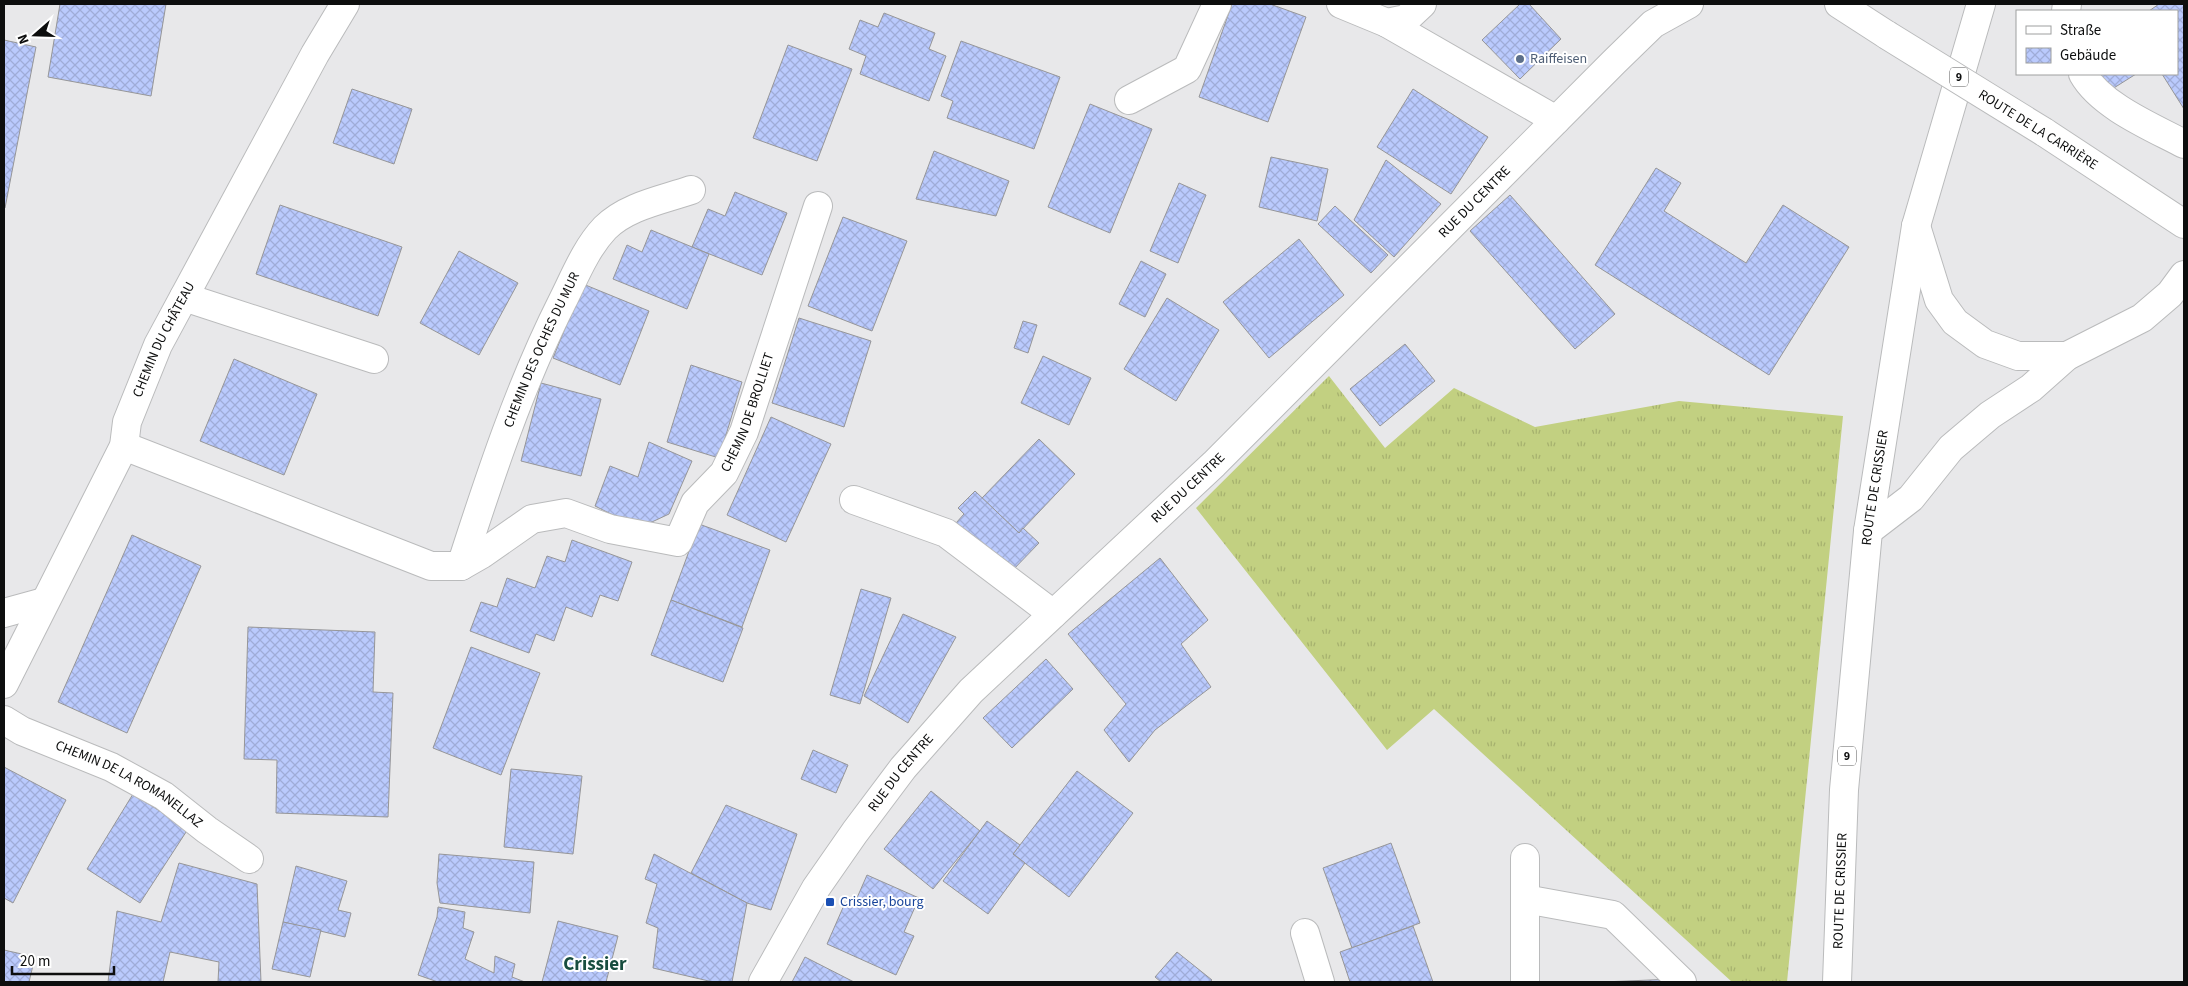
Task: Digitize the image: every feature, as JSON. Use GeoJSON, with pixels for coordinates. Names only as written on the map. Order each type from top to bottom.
{"type":"FeatureCollection","features":[{"type":"Feature","properties":{"kind":"street","name":"CHEMIN DU CHÂTEAU"},"geometry":{"type":"LineString","coordinates":[[4,684],[10,648],[44,602],[124,446],[127,422],[158,345],[315,54],[345,4]]}},
{"type":"Feature","properties":{"kind":"street"},"geometry":{"type":"LineString","coordinates":[[1129,100],[1187,69],[1217,4]]}},
{"type":"Feature","properties":{"kind":"street"},"geometry":{"type":"LineString","coordinates":[[1341,4],[1387,23],[1556,120]]}},
{"type":"Feature","properties":{"kind":"street"},"geometry":{"type":"LineString","coordinates":[[1387,23],[1406,19],[1422,4]]}},
{"type":"Feature","properties":{"kind":"street","name":"RUE DU CENTRE"},"geometry":{"type":"LineString","coordinates":[[763,982],[816,888],[903,768],[971,691],[1214,464],[1660,14],[1689,4]]}},
{"type":"Feature","properties":{"kind":"street","name":"ROUTE DE LA CARRIÈRE"},"geometry":{"type":"LineString","coordinates":[[1840,4],[2044,132],[2184,224]]}},
{"type":"Feature","properties":{"kind":"street","name":"ROUTE DE CRISSIER"},"geometry":{"type":"LineString","coordinates":[[1837,982],[1844,790],[1868,531],[1916,226],[1981,4]]}},
{"type":"Feature","properties":{"kind":"street"},"geometry":{"type":"LineString","coordinates":[[2084,75],[2103,96],[2130,116],[2184,144]]}},
{"type":"Feature","properties":{"kind":"street","name":"CHEMIN DES OCHES DU MUR"},"geometry":{"type":"LineString","coordinates":[[460,566],[501,442],[547,332],[586,254],[605,228],[628,211],[691,190]]}},
{"type":"Feature","properties":{"kind":"street","name":"CHEMIN DE BROLLIET"},"geometry":{"type":"LineString","coordinates":[[460,566],[482,554],[532,519],[566,513],[610,529],[678,542],[695,503],[724,473],[744,432],[818,206]]}},
{"type":"Feature","properties":{"kind":"street"},"geometry":{"type":"LineString","coordinates":[[1916,226],[1939,300],[1956,322],[1985,344],[2018,356],[2067,356]]}},
{"type":"Feature","properties":{"kind":"street"},"geometry":{"type":"LineString","coordinates":[[1868,531],[1911,498],[1951,448],[1990,415],[2031,388],[2067,356],[2142,318],[2170,294],[2184,275]]}},
{"type":"Feature","properties":{"kind":"street"},"geometry":{"type":"LineString","coordinates":[[184,297],[374,359]]}},
{"type":"Feature","properties":{"kind":"street"},"geometry":{"type":"LineString","coordinates":[[124,446],[432,566],[460,566]]}},
{"type":"Feature","properties":{"kind":"street"},"geometry":{"type":"LineString","coordinates":[[854,500],[946,533],[1053,614]]}},
{"type":"Feature","properties":{"kind":"street"},"geometry":{"type":"LineString","coordinates":[[4,612],[44,602]]}},
{"type":"Feature","properties":{"kind":"street","name":"CHEMIN DE LA ROMANELLAZ"},"geometry":{"type":"LineString","coordinates":[[4,720],[22,730],[111,767],[164,796],[207,830],[249,859]]}},
{"type":"Feature","properties":{"kind":"street"},"geometry":{"type":"LineString","coordinates":[[1524,982],[1525,858]]}},
{"type":"Feature","properties":{"kind":"street"},"geometry":{"type":"LineString","coordinates":[[1525,899],[1613,915],[1682,982]]}},
{"type":"Feature","properties":{"kind":"street"},"geometry":{"type":"LineString","coordinates":[[1305,933],[1320,982]]}},
{"type":"Feature","properties":{"kind":"green space"},"geometry":{"type":"Polygon","coordinates":[[[1329,376],[1385,448],[1454,388],[1535,427],[1679,401],[1843,416],[1787,982],[1732,982],[1434,709],[1387,750],[1196,508],[1329,376]]]}},
{"type":"Feature","properties":{"kind":"building"},"geometry":{"type":"Polygon","coordinates":[[[60,4],[166,4],[151,96],[48,77],[60,4]]]}},
{"type":"Feature","properties":{"kind":"building"},"geometry":{"type":"Polygon","coordinates":[[[1232,4],[1270,4],[1306,17],[1268,122],[1199,97],[1232,4]]]}},
{"type":"Feature","properties":{"kind":"building","name":"Raiffeisen"},"geometry":{"type":"Polygon","coordinates":[[[1520,4],[1529,4],[1561,39],[1520,79],[1482,40],[1520,4]]]}},
{"type":"Feature","properties":{"kind":"building"},"geometry":{"type":"Polygon","coordinates":[[[2159,4],[2184,4],[2184,109],[2163,75],[2178,75],[2178,10],[2150,10],[2159,4]]]}},
{"type":"Feature","properties":{"kind":"building"},"geometry":{"type":"Polygon","coordinates":[[[884,13],[935,33],[929,49],[946,56],[929,101],[860,74],[866,56],[849,49],[860,20],[878,27],[884,13]]]}},
{"type":"Feature","properties":{"kind":"building"},"geometry":{"type":"Polygon","coordinates":[[[4,40],[36,47],[5,208],[4,208],[4,40]]]}},
{"type":"Feature","properties":{"kind":"building"},"geometry":{"type":"Polygon","coordinates":[[[961,41],[1060,77],[1034,149],[947,118],[953,101],[941,96],[961,41]]]}},
{"type":"Feature","properties":{"kind":"building"},"geometry":{"type":"Polygon","coordinates":[[[788,45],[852,69],[817,161],[753,138],[788,45]]]}},
{"type":"Feature","properties":{"kind":"building"},"geometry":{"type":"Polygon","coordinates":[[[2099,75],[2134,75],[2109,91],[2099,75]]]}},
{"type":"Feature","properties":{"kind":"building"},"geometry":{"type":"Polygon","coordinates":[[[352,89],[412,109],[394,164],[333,143],[352,89]]]}},
{"type":"Feature","properties":{"kind":"building"},"geometry":{"type":"Polygon","coordinates":[[[1413,89],[1488,137],[1451,194],[1377,147],[1413,89]]]}},
{"type":"Feature","properties":{"kind":"building"},"geometry":{"type":"Polygon","coordinates":[[[1090,104],[1152,129],[1110,233],[1048,207],[1090,104]]]}},
{"type":"Feature","properties":{"kind":"building"},"geometry":{"type":"Polygon","coordinates":[[[934,151],[1009,181],[996,216],[916,199],[934,151]]]}},
{"type":"Feature","properties":{"kind":"building"},"geometry":{"type":"Polygon","coordinates":[[[1271,157],[1328,169],[1317,221],[1259,207],[1271,157]]]}},
{"type":"Feature","properties":{"kind":"building"},"geometry":{"type":"Polygon","coordinates":[[[1386,160],[1441,204],[1394,257],[1354,220],[1386,160]]]}},
{"type":"Feature","properties":{"kind":"building"},"geometry":{"type":"Polygon","coordinates":[[[1656,168],[1681,183],[1664,211],[1746,263],[1783,205],[1849,247],[1769,375],[1595,265],[1656,168]]]}},
{"type":"Feature","properties":{"kind":"building"},"geometry":{"type":"Polygon","coordinates":[[[1179,183],[1206,195],[1178,263],[1150,251],[1179,183]]]}},
{"type":"Feature","properties":{"kind":"building"},"geometry":{"type":"Polygon","coordinates":[[[735,192],[787,213],[762,275],[692,247],[708,209],[725,216],[735,192]]]}},
{"type":"Feature","properties":{"kind":"building"},"geometry":{"type":"Polygon","coordinates":[[[1510,195],[1615,314],[1575,349],[1470,231],[1510,195]]]}},
{"type":"Feature","properties":{"kind":"building"},"geometry":{"type":"Polygon","coordinates":[[[280,205],[402,247],[378,316],[256,274],[280,205]]]}},
{"type":"Feature","properties":{"kind":"building"},"geometry":{"type":"Polygon","coordinates":[[[1335,206],[1388,255],[1371,273],[1318,224],[1335,206]]]}},
{"type":"Feature","properties":{"kind":"building"},"geometry":{"type":"Polygon","coordinates":[[[843,217],[907,241],[872,331],[808,306],[843,217]]]}},
{"type":"Feature","properties":{"kind":"building"},"geometry":{"type":"Polygon","coordinates":[[[651,230],[709,254],[687,309],[613,279],[627,245],[642,252],[651,230]]]}},
{"type":"Feature","properties":{"kind":"building"},"geometry":{"type":"Polygon","coordinates":[[[1299,239],[1344,295],[1269,358],[1223,302],[1299,239]]]}},
{"type":"Feature","properties":{"kind":"building"},"geometry":{"type":"Polygon","coordinates":[[[459,251],[518,283],[479,355],[420,323],[459,251]]]}},
{"type":"Feature","properties":{"kind":"building"},"geometry":{"type":"Polygon","coordinates":[[[1141,261],[1166,274],[1145,317],[1119,304],[1141,261]]]}},
{"type":"Feature","properties":{"kind":"building"},"geometry":{"type":"Polygon","coordinates":[[[583,284],[649,311],[620,385],[553,358],[583,284]]]}},
{"type":"Feature","properties":{"kind":"building"},"geometry":{"type":"Polygon","coordinates":[[[1167,298],[1219,330],[1176,401],[1124,369],[1167,298]]]}},
{"type":"Feature","properties":{"kind":"building"},"geometry":{"type":"Polygon","coordinates":[[[799,318],[871,341],[844,427],[772,403],[799,318]]]}},
{"type":"Feature","properties":{"kind":"building"},"geometry":{"type":"Polygon","coordinates":[[[1023,321],[1037,325],[1028,353],[1014,348],[1023,321]]]}},
{"type":"Feature","properties":{"kind":"building"},"geometry":{"type":"Polygon","coordinates":[[[1405,344],[1435,381],[1380,426],[1350,389],[1405,344]]]}},
{"type":"Feature","properties":{"kind":"building"},"geometry":{"type":"Polygon","coordinates":[[[1043,356],[1091,378],[1069,425],[1021,403],[1043,356]]]}},
{"type":"Feature","properties":{"kind":"building"},"geometry":{"type":"Polygon","coordinates":[[[234,359],[317,394],[284,475],[200,441],[234,359]]]}},
{"type":"Feature","properties":{"kind":"building"},"geometry":{"type":"Polygon","coordinates":[[[691,365],[742,382],[719,458],[667,442],[691,365]]]}},
{"type":"Feature","properties":{"kind":"building"},"geometry":{"type":"Polygon","coordinates":[[[541,383],[601,399],[581,476],[521,461],[541,383]]]}},
{"type":"Feature","properties":{"kind":"building"},"geometry":{"type":"Polygon","coordinates":[[[771,417],[831,444],[786,542],[727,515],[771,417]]]}},
{"type":"Feature","properties":{"kind":"building"},"geometry":{"type":"Polygon","coordinates":[[[1039,439],[1075,474],[1019,533],[982,498],[1039,439]]]}},
{"type":"Feature","properties":{"kind":"building"},"geometry":{"type":"Polygon","coordinates":[[[649,442],[692,461],[669,514],[639,528],[595,506],[610,466],[638,477],[649,442]]]}},
{"type":"Feature","properties":{"kind":"building"},"geometry":{"type":"Polygon","coordinates":[[[975,491],[1019,533],[1023,528],[1039,543],[1010,573],[956,523],[964,514],[958,508],[975,491]]]}},
{"type":"Feature","properties":{"kind":"building"},"geometry":{"type":"Polygon","coordinates":[[[699,524],[770,550],[742,627],[671,600],[699,524]]]}},
{"type":"Feature","properties":{"kind":"building"},"geometry":{"type":"Polygon","coordinates":[[[132,535],[201,566],[127,733],[58,702],[132,535]]]}},
{"type":"Feature","properties":{"kind":"building"},"geometry":{"type":"Polygon","coordinates":[[[572,540],[632,562],[618,601],[600,595],[592,617],[566,607],[554,641],[536,634],[529,653],[470,631],[481,602],[497,607],[507,578],[535,588],[547,556],[565,562],[572,540]]]}},
{"type":"Feature","properties":{"kind":"building"},"geometry":{"type":"Polygon","coordinates":[[[1160,558],[1208,620],[1181,644],[1211,687],[1155,730],[1129,762],[1104,730],[1126,704],[1068,634],[1160,558]]]}},
{"type":"Feature","properties":{"kind":"building"},"geometry":{"type":"Polygon","coordinates":[[[861,589],[891,598],[860,704],[830,695],[861,589]]]}},
{"type":"Feature","properties":{"kind":"building"},"geometry":{"type":"Polygon","coordinates":[[[671,600],[743,628],[723,682],[651,655],[671,600]]]}},
{"type":"Feature","properties":{"kind":"building"},"geometry":{"type":"Polygon","coordinates":[[[903,614],[956,637],[908,723],[864,696],[903,614]]]}},
{"type":"Feature","properties":{"kind":"building"},"geometry":{"type":"Polygon","coordinates":[[[248,627],[375,632],[373,692],[393,693],[388,817],[276,813],[277,760],[244,759],[248,627]]]}},
{"type":"Feature","properties":{"kind":"building"},"geometry":{"type":"Polygon","coordinates":[[[471,647],[540,673],[501,775],[433,748],[471,647]]]}},
{"type":"Feature","properties":{"kind":"building"},"geometry":{"type":"Polygon","coordinates":[[[1046,659],[1073,689],[1012,748],[983,718],[1046,659]]]}},
{"type":"Feature","properties":{"kind":"building"},"geometry":{"type":"Polygon","coordinates":[[[813,750],[848,765],[836,793],[801,779],[813,750]]]}},
{"type":"Feature","properties":{"kind":"building"},"geometry":{"type":"Polygon","coordinates":[[[4,767],[66,800],[13,903],[4,898],[4,767]]]}},
{"type":"Feature","properties":{"kind":"building"},"geometry":{"type":"Polygon","coordinates":[[[511,769],[582,776],[573,854],[504,847],[511,769]]]}},
{"type":"Feature","properties":{"kind":"building"},"geometry":{"type":"Polygon","coordinates":[[[1077,771],[1133,813],[1069,897],[1013,854],[1077,771]]]}},
{"type":"Feature","properties":{"kind":"building"},"geometry":{"type":"Polygon","coordinates":[[[931,791],[980,831],[933,889],[884,849],[931,791]]]}},
{"type":"Feature","properties":{"kind":"building"},"geometry":{"type":"Polygon","coordinates":[[[133,794],[188,829],[140,903],[87,869],[133,794]]]}},
{"type":"Feature","properties":{"kind":"building"},"geometry":{"type":"Polygon","coordinates":[[[726,805],[797,834],[771,910],[747,903],[691,873],[726,805]]]}},
{"type":"Feature","properties":{"kind":"building"},"geometry":{"type":"Polygon","coordinates":[[[987,821],[1020,845],[1013,854],[1025,863],[988,914],[943,881],[987,821]]]}},
{"type":"Feature","properties":{"kind":"building"},"geometry":{"type":"Polygon","coordinates":[[[1391,843],[1420,923],[1352,948],[1323,868],[1391,843]]]}},
{"type":"Feature","properties":{"kind":"building"},"geometry":{"type":"Polygon","coordinates":[[[439,854],[534,862],[530,913],[440,903],[437,883],[439,854]]]}},
{"type":"Feature","properties":{"kind":"building"},"geometry":{"type":"Polygon","coordinates":[[[654,854],[747,903],[732,982],[713,982],[653,968],[658,928],[646,923],[657,884],[645,879],[654,854]]]}},
{"type":"Feature","properties":{"kind":"building"},"geometry":{"type":"Polygon","coordinates":[[[179,863],[257,884],[261,982],[218,982],[219,962],[170,952],[163,982],[108,982],[117,911],[161,922],[179,863]]]}},
{"type":"Feature","properties":{"kind":"building"},"geometry":{"type":"Polygon","coordinates":[[[296,866],[347,881],[338,910],[351,913],[345,937],[283,922],[296,866]]]}},
{"type":"Feature","properties":{"kind":"building"},"geometry":{"type":"Polygon","coordinates":[[[867,875],[919,898],[904,932],[914,936],[896,975],[827,944],[845,903],[853,907],[867,875]]]}},
{"type":"Feature","properties":{"kind":"building"},"geometry":{"type":"Polygon","coordinates":[[[438,907],[465,912],[463,928],[474,932],[465,959],[494,973],[495,956],[515,964],[512,977],[525,982],[438,982],[418,975],[437,917],[438,907]]]}},
{"type":"Feature","properties":{"kind":"building"},"geometry":{"type":"Polygon","coordinates":[[[558,921],[618,936],[606,982],[542,982],[558,921]]]}},
{"type":"Feature","properties":{"kind":"building"},"geometry":{"type":"Polygon","coordinates":[[[283,922],[321,930],[310,977],[272,969],[283,922]]]}},
{"type":"Feature","properties":{"kind":"building"},"geometry":{"type":"Polygon","coordinates":[[[1413,926],[1433,982],[1350,982],[1340,952],[1413,926]]]}},
{"type":"Feature","properties":{"kind":"building"},"geometry":{"type":"Polygon","coordinates":[[[4,950],[35,957],[29,982],[4,982],[4,950]]]}},
{"type":"Feature","properties":{"kind":"building"},"geometry":{"type":"Polygon","coordinates":[[[1177,952],[1212,980],[1210,982],[1161,982],[1155,977],[1177,952]]]}},
{"type":"Feature","properties":{"kind":"building"},"geometry":{"type":"Polygon","coordinates":[[[805,957],[854,982],[792,982],[805,957]]]}},
{"type":"Feature","properties":{"kind":"building"},"geometry":{"type":"Polygon","coordinates":[[[1675,979],[1677,982],[1602,982],[1675,979]]]}},
{"type":"Feature","properties":{"kind":"place","name":"Raiffeisen"},"geometry":{"type":"Point","coordinates":[1520,59]}},
{"type":"Feature","properties":{"kind":"place","name":"Crissier, bourg"},"geometry":{"type":"Point","coordinates":[830,902]}},
{"type":"Feature","properties":{"kind":"district","name":"Crissier"},"geometry":{"type":"Point","coordinates":[595,964]}}]}
